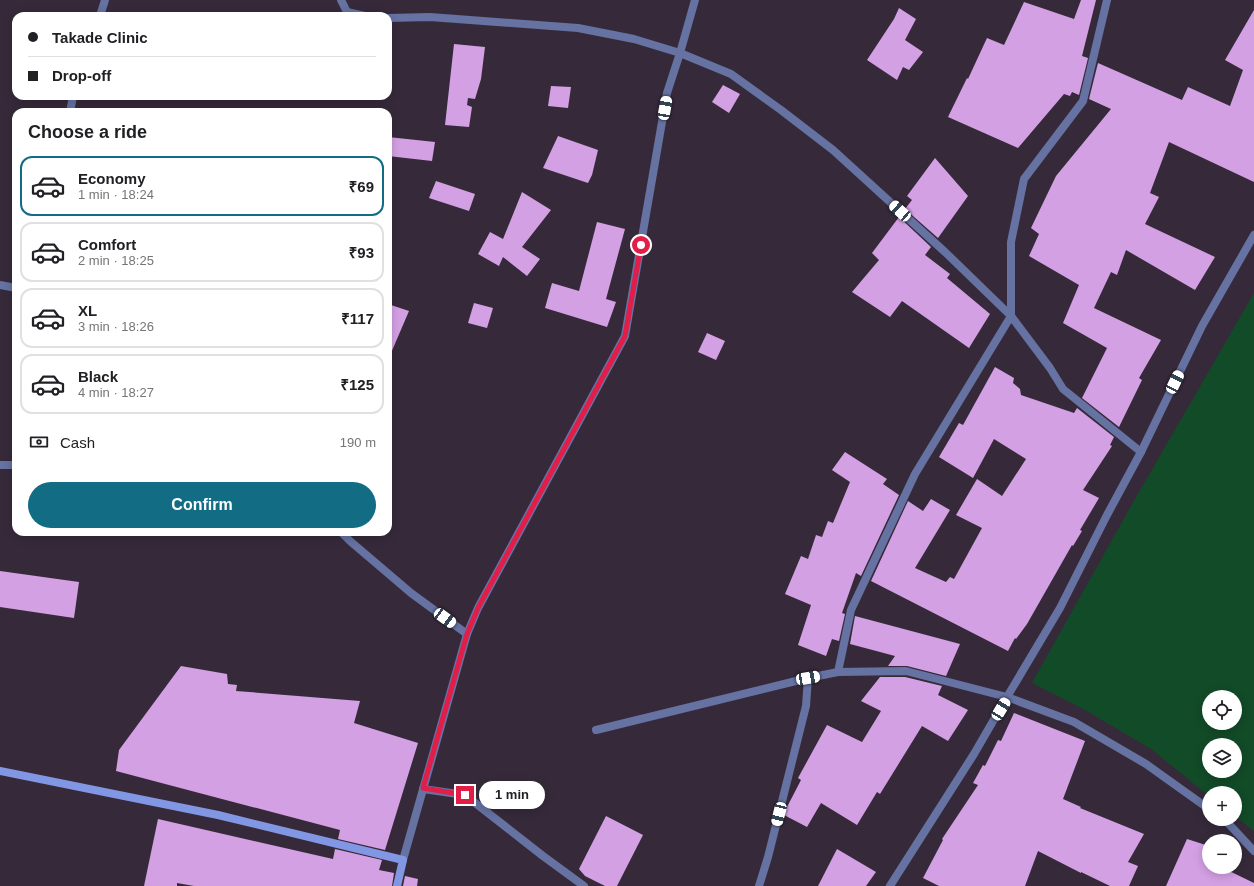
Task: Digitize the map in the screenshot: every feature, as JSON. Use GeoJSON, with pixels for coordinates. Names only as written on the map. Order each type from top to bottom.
{"type":"FeatureCollection","features":[{"type":"Feature","properties":{"kind":"street"},"geometry":{"type":"LineString","coordinates":[[101,12],[105,0]]}},
{"type":"Feature","properties":{"kind":"street"},"geometry":{"type":"LineString","coordinates":[[341,0],[347,12]]}},
{"type":"Feature","properties":{"kind":"street"},"geometry":{"type":"LineString","coordinates":[[397,886],[467,634],[478,608],[625,336],[667,93],[695,0]]}},
{"type":"Feature","properties":{"kind":"street"},"geometry":{"type":"LineString","coordinates":[[838,672],[851,610],[915,474],[1011,316],[1011,242],[1024,179],[1083,101],[1107,0]]}},
{"type":"Feature","properties":{"kind":"street"},"geometry":{"type":"LineString","coordinates":[[392,18],[430,17],[578,28],[634,39],[680,53],[731,74],[833,150],[945,252],[1011,316],[1050,368],[1063,389],[1141,452]]}},
{"type":"Feature","properties":{"kind":"street"},"geometry":{"type":"LineString","coordinates":[[890,886],[974,754],[1060,608],[1141,452],[1202,326],[1254,235]]}},
{"type":"Feature","properties":{"kind":"street"},"geometry":{"type":"LineString","coordinates":[[0,285],[12,287]]}},
{"type":"Feature","properties":{"kind":"street"},"geometry":{"type":"LineString","coordinates":[[0,465],[12,465]]}},
{"type":"Feature","properties":{"kind":"street"},"geometry":{"type":"LineString","coordinates":[[345,536],[411,593],[467,634]]}},
{"type":"Feature","properties":{"kind":"street"},"geometry":{"type":"LineString","coordinates":[[596,730],[838,672],[906,671],[1007,697],[1074,722],[1146,764],[1202,804]]}},
{"type":"Feature","properties":{"kind":"street"},"geometry":{"type":"LineString","coordinates":[[759,886],[768,857],[806,706],[808,678]]}},
{"type":"Feature","properties":{"kind":"street"},"geometry":{"type":"LineString","coordinates":[[0,771],[218,815],[403,860]]}},
{"type":"Feature","properties":{"kind":"street"},"geometry":{"type":"LineString","coordinates":[[423,788],[465,795],[584,886]]}},
{"type":"Feature","properties":{"kind":"street"},"geometry":{"type":"LineString","coordinates":[[1231,826],[1254,851]]}},
{"type":"Feature","properties":{"kind":"green space"},"geometry":{"type":"Polygon","coordinates":[[[1254,293],[1254,831],[1242,822],[1242,786],[1202,786],[1202,790],[1151,749],[1085,710],[1032,683],[1131,506],[1254,293]]]}},
{"type":"Feature","properties":{"kind":"building"},"geometry":{"type":"Polygon","coordinates":[[[1081,0],[1096,0],[1082,56],[1088,58],[1079,95],[1072,92],[1070,96],[1064,94],[1018,148],[948,117],[987,38],[1004,45],[1024,2],[1074,19],[1081,0]]]}},
{"type":"Feature","properties":{"kind":"building"},"geometry":{"type":"Polygon","coordinates":[[[899,8],[916,19],[905,40],[923,52],[909,70],[903,67],[897,80],[867,60],[894,19],[899,8]]]}},
{"type":"Feature","properties":{"kind":"building"},"geometry":{"type":"Polygon","coordinates":[[[1254,10],[1254,182],[1169,142],[1150,193],[1159,197],[1145,224],[1215,257],[1195,290],[1126,250],[1117,275],[1111,272],[1094,308],[1161,340],[1139,378],[1142,380],[1119,427],[1082,398],[1107,348],[1063,323],[1079,285],[1029,256],[1039,234],[1031,228],[1056,176],[1111,109],[1089,99],[1098,63],[1182,100],[1188,87],[1230,106],[1243,70],[1225,60],[1254,10]]]}},
{"type":"Feature","properties":{"kind":"building"},"geometry":{"type":"Polygon","coordinates":[[[454,44],[485,47],[481,79],[475,99],[468,98],[467,105],[472,107],[469,127],[445,125],[454,44]]]}},
{"type":"Feature","properties":{"kind":"building"},"geometry":{"type":"Polygon","coordinates":[[[723,85],[740,94],[729,113],[712,102],[723,85]]]}},
{"type":"Feature","properties":{"kind":"building"},"geometry":{"type":"Polygon","coordinates":[[[551,86],[571,87],[568,108],[548,106],[551,86]]]}},
{"type":"Feature","properties":{"kind":"building"},"geometry":{"type":"Polygon","coordinates":[[[558,136],[598,150],[592,175],[588,183],[543,168],[558,136]]]}},
{"type":"Feature","properties":{"kind":"building"},"geometry":{"type":"Polygon","coordinates":[[[392,137],[435,142],[432,161],[392,156],[392,137]]]}},
{"type":"Feature","properties":{"kind":"building"},"geometry":{"type":"Polygon","coordinates":[[[935,158],[968,196],[938,238],[905,209],[912,200],[907,196],[935,158]]]}},
{"type":"Feature","properties":{"kind":"building"},"geometry":{"type":"Polygon","coordinates":[[[436,181],[475,194],[469,211],[429,198],[436,181]]]}},
{"type":"Feature","properties":{"kind":"building"},"geometry":{"type":"Polygon","coordinates":[[[522,192],[551,210],[522,247],[540,259],[527,276],[503,257],[499,266],[478,254],[490,232],[503,239],[522,192]]]}},
{"type":"Feature","properties":{"kind":"building"},"geometry":{"type":"Polygon","coordinates":[[[899,217],[931,247],[925,255],[950,274],[947,278],[990,314],[969,348],[902,301],[890,317],[852,292],[879,260],[872,253],[899,217]]]}},
{"type":"Feature","properties":{"kind":"building"},"geometry":{"type":"Polygon","coordinates":[[[597,222],[625,229],[606,299],[616,302],[607,327],[545,308],[552,283],[579,291],[597,222]]]}},
{"type":"Feature","properties":{"kind":"building"},"geometry":{"type":"Polygon","coordinates":[[[474,303],[493,308],[487,328],[468,323],[474,303]]]}},
{"type":"Feature","properties":{"kind":"building"},"geometry":{"type":"Polygon","coordinates":[[[392,305],[409,311],[392,351],[392,305]]]}},
{"type":"Feature","properties":{"kind":"building"},"geometry":{"type":"Polygon","coordinates":[[[707,333],[725,341],[716,360],[698,352],[707,333]]]}},
{"type":"Feature","properties":{"kind":"building"},"geometry":{"type":"Polygon","coordinates":[[[995,367],[1014,378],[1013,383],[1020,389],[1021,395],[1074,413],[1077,408],[1114,437],[1110,445],[1112,446],[1083,490],[1099,498],[1080,530],[1082,531],[1073,546],[1072,545],[1027,624],[1016,639],[1015,638],[1008,651],[871,581],[908,501],[923,511],[931,499],[950,510],[915,568],[946,582],[950,577],[954,579],[982,528],[956,515],[977,479],[1002,496],[1026,459],[994,439],[973,478],[939,457],[959,423],[963,425],[995,367]]]}},
{"type":"Feature","properties":{"kind":"building"},"geometry":{"type":"Polygon","coordinates":[[[845,452],[887,479],[883,484],[899,495],[861,576],[856,573],[842,613],[845,614],[839,641],[832,639],[826,656],[798,645],[811,605],[785,594],[801,556],[808,559],[816,535],[822,537],[828,521],[833,523],[850,482],[832,470],[845,452]]]}},
{"type":"Feature","properties":{"kind":"building"},"geometry":{"type":"Polygon","coordinates":[[[0,571],[79,582],[74,618],[0,607],[0,571]]]}},
{"type":"Feature","properties":{"kind":"building"},"geometry":{"type":"Polygon","coordinates":[[[855,616],[960,644],[946,676],[907,666],[888,666],[895,656],[850,644],[855,616]]]}},
{"type":"Feature","properties":{"kind":"building"},"geometry":{"type":"Polygon","coordinates":[[[181,666],[227,674],[228,684],[237,685],[236,691],[360,701],[354,723],[418,743],[385,850],[338,839],[340,830],[116,771],[119,750],[181,666]]]}},
{"type":"Feature","properties":{"kind":"building"},"geometry":{"type":"Polygon","coordinates":[[[880,677],[905,677],[942,686],[938,695],[968,710],[948,741],[922,726],[880,794],[877,792],[857,825],[821,803],[807,827],[784,815],[801,780],[798,778],[827,725],[862,742],[881,711],[861,701],[880,677]]]}},
{"type":"Feature","properties":{"kind":"building"},"geometry":{"type":"Polygon","coordinates":[[[1014,713],[1085,741],[1063,799],[1081,807],[1080,808],[1144,834],[1128,862],[1138,866],[1129,886],[1110,886],[1038,851],[1025,886],[939,886],[923,878],[943,840],[942,839],[978,785],[973,783],[983,765],[985,766],[998,740],[1001,741],[1014,713]]]}},
{"type":"Feature","properties":{"kind":"building"},"geometry":{"type":"Polygon","coordinates":[[[606,816],[643,835],[617,886],[605,886],[585,876],[579,869],[606,816]]]}},
{"type":"Feature","properties":{"kind":"building"},"geometry":{"type":"Polygon","coordinates":[[[158,819],[333,859],[335,849],[382,860],[379,870],[394,873],[392,886],[194,886],[177,883],[177,886],[144,886],[158,819]]]}},
{"type":"Feature","properties":{"kind":"building"},"geometry":{"type":"Polygon","coordinates":[[[1187,839],[1202,844],[1202,874],[1235,874],[1254,883],[1254,886],[1166,886],[1187,839]]]}},
{"type":"Feature","properties":{"kind":"building"},"geometry":{"type":"Polygon","coordinates":[[[837,849],[876,872],[866,886],[818,886],[837,849]]]}},
{"type":"Feature","properties":{"kind":"building"},"geometry":{"type":"Polygon","coordinates":[[[405,876],[418,879],[417,886],[403,886],[405,876]]]}},
{"type":"Feature","properties":{"kind":"route"},"geometry":{"type":"LineString","coordinates":[[465,795],[423,788],[467,634],[478,608],[625,336],[641,245]]}}]}
